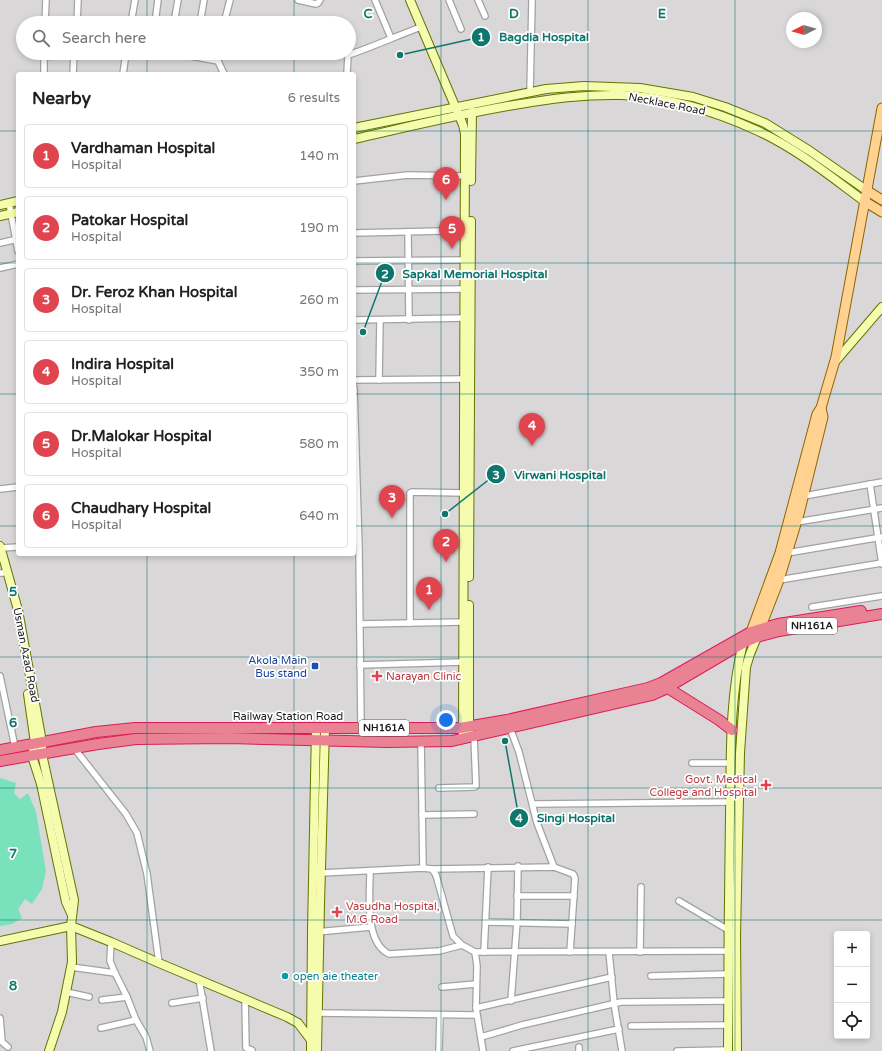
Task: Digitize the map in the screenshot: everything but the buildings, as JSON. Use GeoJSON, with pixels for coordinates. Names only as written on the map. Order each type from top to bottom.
{"type":"FeatureCollection","features":[{"type":"Feature","properties":{"kind":"highway","name":"NH161A"},"geometry":{"type":"LineString","coordinates":[[743,643],[756,632],[793,621],[882,607]]}},
{"type":"Feature","properties":{"kind":"highway","name":"NH161A"},"geometry":{"type":"LineString","coordinates":[[756,632],[779,631],[882,614]]}},
{"type":"Feature","properties":{"kind":"highway","name":"Railway Station Road"},"geometry":{"type":"LineString","coordinates":[[0,761],[136,739],[228,738],[452,741],[652,695],[664,686],[756,632]]}},
{"type":"Feature","properties":{"kind":"highway","name":"Railway Station Road"},"geometry":{"type":"LineString","coordinates":[[0,750],[96,732],[135,728],[466,727],[507,720],[648,688],[664,686],[743,643]]}},
{"type":"Feature","properties":{"kind":"highway"},"geometry":{"type":"LineString","coordinates":[[664,686],[719,720],[732,730]]}},
{"type":"Feature","properties":{"kind":"main road"},"geometry":{"type":"LineString","coordinates":[[410,0],[459,115],[465,134],[465,260],[468,289],[465,318],[464,380],[463,662],[466,727],[469,738]]}},
{"type":"Feature","properties":{"kind":"main road"},"geometry":{"type":"LineString","coordinates":[[356,128],[541,90],[584,86],[623,91],[664,91],[693,97],[725,107],[765,123],[810,151],[882,200]]}},
{"type":"Feature","properties":{"kind":"main road"},"geometry":{"type":"LineString","coordinates":[[541,90],[542,100]]}},
{"type":"Feature","properties":{"kind":"main road","name":"Necklace Road"},"geometry":{"type":"LineString","coordinates":[[356,139],[472,112],[542,100],[623,91],[697,108],[733,120],[760,132],[812,163],[864,201]]}},
{"type":"Feature","properties":{"kind":"main road"},"geometry":{"type":"LineString","coordinates":[[728,1051],[728,951],[732,932],[742,705],[746,667],[780,553],[817,414],[821,408],[834,363],[882,108]]}},
{"type":"Feature","properties":{"kind":"main road"},"geometry":{"type":"LineString","coordinates":[[466,727],[468,289],[472,112]]}},
{"type":"Feature","properties":{"kind":"main road"},"geometry":{"type":"LineString","coordinates":[[0,205],[16,201]]}},
{"type":"Feature","properties":{"kind":"main road"},"geometry":{"type":"LineString","coordinates":[[864,201],[882,212]]}},
{"type":"Feature","properties":{"kind":"main road"},"geometry":{"type":"LineString","coordinates":[[0,216],[14,213]]}},
{"type":"Feature","properties":{"kind":"main road"},"geometry":{"type":"LineString","coordinates":[[834,363],[882,307]]}},
{"type":"Feature","properties":{"kind":"main road"},"geometry":{"type":"LineString","coordinates":[[756,632],[779,580],[797,522],[823,417],[821,408]]}},
{"type":"Feature","properties":{"kind":"main road","name":"Usman Azad Road"},"geometry":{"type":"LineString","coordinates":[[0,547],[18,610],[39,742]]}},
{"type":"Feature","properties":{"kind":"main road","name":"Usman Azad Road"},"geometry":{"type":"LineString","coordinates":[[0,564],[1,573],[13,612],[39,742]]}},
{"type":"Feature","properties":{"kind":"main road"},"geometry":{"type":"LineString","coordinates":[[737,1051],[732,932],[730,802],[732,730],[737,672],[743,643]]}},
{"type":"Feature","properties":{"kind":"main road"},"geometry":{"type":"LineString","coordinates":[[316,932],[321,873],[321,728]]}},
{"type":"Feature","properties":{"kind":"main road"},"geometry":{"type":"LineString","coordinates":[[315,1050],[316,932],[321,740]]}},
{"type":"Feature","properties":{"kind":"main road"},"geometry":{"type":"LineString","coordinates":[[39,742],[37,755],[53,824],[74,900],[71,926],[71,967],[62,1012],[49,1051]]}},
{"type":"Feature","properties":{"kind":"main road"},"geometry":{"type":"LineString","coordinates":[[0,941],[71,926],[287,1017],[298,1023],[311,1041],[315,1050]]}},
{"type":"Feature","properties":{"kind":"main road"},"geometry":{"type":"LineString","coordinates":[[298,1023],[315,1015]]}},
{"type":"Feature","properties":{"kind":"main road"},"geometry":{"type":"LineString","coordinates":[[311,1041],[315,1015]]}},
{"type":"Feature","properties":{"kind":"street"},"geometry":{"type":"LineString","coordinates":[[45,16],[46,0]]}},
{"type":"Feature","properties":{"kind":"street"},"geometry":{"type":"LineString","coordinates":[[77,16],[78,0]]}},
{"type":"Feature","properties":{"kind":"street"},"geometry":{"type":"LineString","coordinates":[[132,16],[135,0]]}},
{"type":"Feature","properties":{"kind":"street"},"geometry":{"type":"LineString","coordinates":[[156,16],[158,0]]}},
{"type":"Feature","properties":{"kind":"street"},"geometry":{"type":"LineString","coordinates":[[175,16],[178,0]]}},
{"type":"Feature","properties":{"kind":"street"},"geometry":{"type":"LineString","coordinates":[[201,16],[204,0]]}},
{"type":"Feature","properties":{"kind":"street"},"geometry":{"type":"LineString","coordinates":[[226,16],[230,0]]}},
{"type":"Feature","properties":{"kind":"street"},"geometry":{"type":"LineString","coordinates":[[298,0],[316,4],[320,0]]}},
{"type":"Feature","properties":{"kind":"street"},"geometry":{"type":"LineString","coordinates":[[375,0],[391,38]]}},
{"type":"Feature","properties":{"kind":"street"},"geometry":{"type":"LineString","coordinates":[[449,0],[461,28]]}},
{"type":"Feature","properties":{"kind":"street"},"geometry":{"type":"LineString","coordinates":[[478,0],[485,16]]}},
{"type":"Feature","properties":{"kind":"street"},"geometry":{"type":"LineString","coordinates":[[530,92],[532,0]]}},
{"type":"Feature","properties":{"kind":"street"},"geometry":{"type":"LineString","coordinates":[[356,53],[371,48],[421,26]]}},
{"type":"Feature","properties":{"kind":"street"},"geometry":{"type":"LineString","coordinates":[[44,60],[44,72]]}},
{"type":"Feature","properties":{"kind":"street"},"geometry":{"type":"LineString","coordinates":[[73,72],[74,60]]}},
{"type":"Feature","properties":{"kind":"street"},"geometry":{"type":"LineString","coordinates":[[123,72],[125,60]]}},
{"type":"Feature","properties":{"kind":"street"},"geometry":{"type":"LineString","coordinates":[[214,60],[218,61],[223,72]]}},
{"type":"Feature","properties":{"kind":"street"},"geometry":{"type":"LineString","coordinates":[[347,72],[348,60]]}},
{"type":"Feature","properties":{"kind":"street"},"geometry":{"type":"LineString","coordinates":[[356,180],[408,175],[466,176]]}},
{"type":"Feature","properties":{"kind":"street"},"geometry":{"type":"LineString","coordinates":[[9,203],[14,213],[16,231]]}},
{"type":"Feature","properties":{"kind":"street"},"geometry":{"type":"LineString","coordinates":[[356,233],[443,231]]}},
{"type":"Feature","properties":{"kind":"street"},"geometry":{"type":"LineString","coordinates":[[408,232],[409,320]]}},
{"type":"Feature","properties":{"kind":"street"},"geometry":{"type":"LineString","coordinates":[[0,243],[16,240]]}},
{"type":"Feature","properties":{"kind":"street"},"geometry":{"type":"LineString","coordinates":[[356,261],[465,260]]}},
{"type":"Feature","properties":{"kind":"street"},"geometry":{"type":"LineString","coordinates":[[0,268],[16,264]]}},
{"type":"Feature","properties":{"kind":"street"},"geometry":{"type":"LineString","coordinates":[[356,290],[468,289]]}},
{"type":"Feature","properties":{"kind":"street"},"geometry":{"type":"LineString","coordinates":[[356,320],[465,318]]}},
{"type":"Feature","properties":{"kind":"street"},"geometry":{"type":"LineString","coordinates":[[378,380],[380,320]]}},
{"type":"Feature","properties":{"kind":"street"},"geometry":{"type":"LineString","coordinates":[[356,380],[464,380]]}},
{"type":"Feature","properties":{"kind":"street"},"geometry":{"type":"LineString","coordinates":[[804,496],[882,482]]}},
{"type":"Feature","properties":{"kind":"street"},"geometry":{"type":"LineString","coordinates":[[779,580],[882,563],[880,537],[870,484]]}},
{"type":"Feature","properties":{"kind":"street"},"geometry":{"type":"LineString","coordinates":[[0,489],[16,487]]}},
{"type":"Feature","properties":{"kind":"street"},"geometry":{"type":"LineString","coordinates":[[356,489],[361,728]]}},
{"type":"Feature","properties":{"kind":"street"},"geometry":{"type":"LineString","coordinates":[[410,623],[410,493],[464,493]]}},
{"type":"Feature","properties":{"kind":"street"},"geometry":{"type":"LineString","coordinates":[[797,522],[882,508]]}},
{"type":"Feature","properties":{"kind":"street"},"geometry":{"type":"LineString","coordinates":[[787,553],[880,537]]}},
{"type":"Feature","properties":{"kind":"street"},"geometry":{"type":"LineString","coordinates":[[0,547],[16,547]]}},
{"type":"Feature","properties":{"kind":"street"},"geometry":{"type":"LineString","coordinates":[[812,606],[882,596]]}},
{"type":"Feature","properties":{"kind":"street"},"geometry":{"type":"LineString","coordinates":[[360,624],[464,622]]}},
{"type":"Feature","properties":{"kind":"street"},"geometry":{"type":"LineString","coordinates":[[360,665],[463,662]]}},
{"type":"Feature","properties":{"kind":"street"},"geometry":{"type":"LineString","coordinates":[[0,676],[15,747]]}},
{"type":"Feature","properties":{"kind":"street"},"geometry":{"type":"LineString","coordinates":[[510,728],[519,752],[538,823],[554,867]]}},
{"type":"Feature","properties":{"kind":"street"},"geometry":{"type":"LineString","coordinates":[[439,788],[476,786],[469,738]]}},
{"type":"Feature","properties":{"kind":"street"},"geometry":{"type":"LineString","coordinates":[[421,741],[423,868]]}},
{"type":"Feature","properties":{"kind":"street"},"geometry":{"type":"LineString","coordinates":[[74,748],[126,814],[137,832],[147,874],[159,963]]}},
{"type":"Feature","properties":{"kind":"street"},"geometry":{"type":"LineString","coordinates":[[692,763],[731,763]]}},
{"type":"Feature","properties":{"kind":"street"},"geometry":{"type":"LineString","coordinates":[[534,804],[730,802]]}},
{"type":"Feature","properties":{"kind":"street"},"geometry":{"type":"LineString","coordinates":[[422,815],[474,814]]}},
{"type":"Feature","properties":{"kind":"street"},"geometry":{"type":"LineString","coordinates":[[321,873],[423,868],[518,866],[554,867],[574,875],[570,952]]}},
{"type":"Feature","properties":{"kind":"street"},"geometry":{"type":"LineString","coordinates":[[511,1001],[517,922],[518,866]]}},
{"type":"Feature","properties":{"kind":"street"},"geometry":{"type":"LineString","coordinates":[[484,952],[488,867]]}},
{"type":"Feature","properties":{"kind":"street"},"geometry":{"type":"LineString","coordinates":[[432,869],[436,875],[453,936],[462,945],[475,952],[728,951]]}},
{"type":"Feature","properties":{"kind":"street"},"geometry":{"type":"LineString","coordinates":[[370,871],[371,927],[375,939],[389,954],[439,951],[462,945]]}},
{"type":"Feature","properties":{"kind":"street"},"geometry":{"type":"LineString","coordinates":[[640,952],[641,887]]}},
{"type":"Feature","properties":{"kind":"street"},"geometry":{"type":"LineString","coordinates":[[517,896],[574,896]]}},
{"type":"Feature","properties":{"kind":"street"},"geometry":{"type":"LineString","coordinates":[[678,901],[732,932]]}},
{"type":"Feature","properties":{"kind":"street"},"geometry":{"type":"LineString","coordinates":[[486,922],[572,924]]}},
{"type":"Feature","properties":{"kind":"street"},"geometry":{"type":"LineString","coordinates":[[316,932],[371,927]]}},
{"type":"Feature","properties":{"kind":"street"},"geometry":{"type":"LineString","coordinates":[[111,942],[110,961],[136,1020],[146,1037],[150,1051]]}},
{"type":"Feature","properties":{"kind":"street"},"geometry":{"type":"LineString","coordinates":[[475,952],[477,958],[476,1015],[483,1051]]}},
{"type":"Feature","properties":{"kind":"street"},"geometry":{"type":"LineString","coordinates":[[609,952],[614,1003],[622,1051]]}},
{"type":"Feature","properties":{"kind":"street"},"geometry":{"type":"LineString","coordinates":[[71,967],[115,973]]}},
{"type":"Feature","properties":{"kind":"street"},"geometry":{"type":"LineString","coordinates":[[651,976],[727,974]]}},
{"type":"Feature","properties":{"kind":"street"},"geometry":{"type":"LineString","coordinates":[[476,1008],[612,977]]}},
{"type":"Feature","properties":{"kind":"street"},"geometry":{"type":"LineString","coordinates":[[199,979],[211,1051]]}},
{"type":"Feature","properties":{"kind":"street"},"geometry":{"type":"LineString","coordinates":[[442,987],[476,984]]}},
{"type":"Feature","properties":{"kind":"street"},"geometry":{"type":"LineString","coordinates":[[66,992],[89,997]]}},
{"type":"Feature","properties":{"kind":"street"},"geometry":{"type":"LineString","coordinates":[[102,1000],[127,997]]}},
{"type":"Feature","properties":{"kind":"street"},"geometry":{"type":"LineString","coordinates":[[172,1003],[203,998]]}},
{"type":"Feature","properties":{"kind":"street"},"geometry":{"type":"LineString","coordinates":[[245,999],[246,1048],[252,1051]]}},
{"type":"Feature","properties":{"kind":"street"},"geometry":{"type":"LineString","coordinates":[[480,1037],[522,1025],[614,1003],[628,1001],[728,1001]]}},
{"type":"Feature","properties":{"kind":"street"},"geometry":{"type":"LineString","coordinates":[[315,1015],[476,1015]]}},
{"type":"Feature","properties":{"kind":"street"},"geometry":{"type":"LineString","coordinates":[[439,1051],[440,1015]]}},
{"type":"Feature","properties":{"kind":"street"},"geometry":{"type":"LineString","coordinates":[[0,1018],[2,1042],[8,1048]]}},
{"type":"Feature","properties":{"kind":"street"},"geometry":{"type":"LineString","coordinates":[[101,1028],[136,1020]]}},
{"type":"Feature","properties":{"kind":"street"},"geometry":{"type":"LineString","coordinates":[[631,1026],[728,1025]]}},
{"type":"Feature","properties":{"kind":"street"},"geometry":{"type":"LineString","coordinates":[[513,1051],[524,1050],[619,1029]]}},
{"type":"Feature","properties":{"kind":"street"},"geometry":{"type":"LineString","coordinates":[[677,1051],[728,1051]]}},
{"type":"Feature","properties":{"kind":"shaded area"},"geometry":{"type":"Polygon","coordinates":[[[0,0],[882,0],[882,1051],[0,1051],[0,0]]]}},
{"type":"Feature","properties":{"kind":"green space"},"geometry":{"type":"Polygon","coordinates":[[[0,778],[16,783],[14,793],[20,799],[28,793],[36,812],[46,871],[42,889],[32,904],[25,899],[18,909],[22,918],[12,924],[0,926],[0,778]]]}},
{"type":"Feature","properties":{"kind":"place","name":"Bagdia Hospital"},"geometry":{"type":"Point","coordinates":[400,55]}},
{"type":"Feature","properties":{"kind":"place","name":"Chaudhary Hospital"},"geometry":{"type":"Point","coordinates":[446,200]}},
{"type":"Feature","properties":{"kind":"place","name":"Dr.Malokar Hospital"},"geometry":{"type":"Point","coordinates":[452,249]}},
{"type":"Feature","properties":{"kind":"place","name":"Sapkal Memorial Hospital"},"geometry":{"type":"Point","coordinates":[363,332]}},
{"type":"Feature","properties":{"kind":"place","name":"Indira Hospital"},"geometry":{"type":"Point","coordinates":[532,446]}},
{"type":"Feature","properties":{"kind":"place","name":"Virwani Hospital"},"geometry":{"type":"Point","coordinates":[445,514]}},
{"type":"Feature","properties":{"kind":"place","name":"Dr. Feroz Khan Hospital"},"geometry":{"type":"Point","coordinates":[392,518]}},
{"type":"Feature","properties":{"kind":"place","name":"Patokar Hospital"},"geometry":{"type":"Point","coordinates":[446,562]}},
{"type":"Feature","properties":{"kind":"place","name":"Vardhaman Hospital"},"geometry":{"type":"Point","coordinates":[429,610]}},
{"type":"Feature","properties":{"kind":"place","name":"Akola Main Bus stand"},"geometry":{"type":"Point","coordinates":[315,666]}},
{"type":"Feature","properties":{"kind":"place","name":"Narayan Clinic"},"geometry":{"type":"Point","coordinates":[377,676]}},
{"type":"Feature","properties":{"kind":"place","name":"Singi Hospital"},"geometry":{"type":"Point","coordinates":[505,741]}},
{"type":"Feature","properties":{"kind":"place","name":"Govt. Medical College and Hospital"},"geometry":{"type":"Point","coordinates":[766,785]}},
{"type":"Feature","properties":{"kind":"place","name":"Vasudha Hospital, M.G Road"},"geometry":{"type":"Point","coordinates":[337,912]}},
{"type":"Feature","properties":{"kind":"place","name":"open aie theater"},"geometry":{"type":"Point","coordinates":[285,976]}}]}
